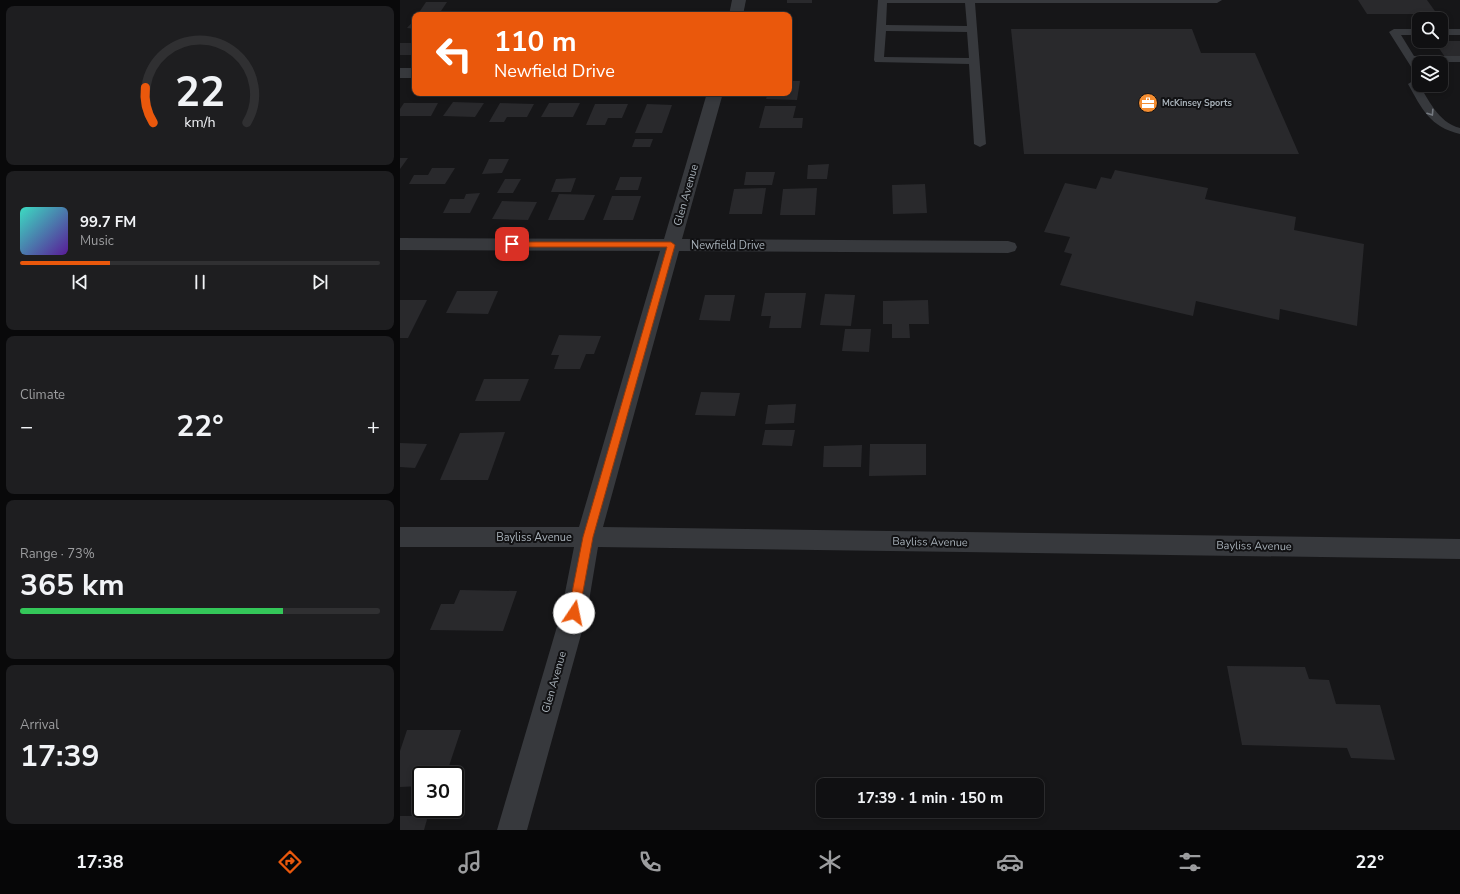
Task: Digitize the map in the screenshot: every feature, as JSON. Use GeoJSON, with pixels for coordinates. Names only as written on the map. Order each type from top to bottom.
{"type":"FeatureCollection","features":[{"type":"Feature","properties":{"kind":"street"},"geometry":{"type":"LineString","coordinates":[[737,12],[739,0]]}},
{"type":"Feature","properties":{"kind":"street"},"geometry":{"type":"LineString","coordinates":[[400,73],[412,73]]}},
{"type":"Feature","properties":{"kind":"street","name":"Glen Avenue"},"geometry":{"type":"LineString","coordinates":[[512,830],[574,613],[588,537],[714,96]]}},
{"type":"Feature","properties":{"kind":"street","name":"Newfield Drive"},"geometry":{"type":"LineString","coordinates":[[400,244],[1008,247]]}},
{"type":"Feature","properties":{"kind":"street","name":"Bayliss Avenue"},"geometry":{"type":"LineString","coordinates":[[400,537],[588,537],[1460,549]]}},
{"type":"Feature","properties":{"kind":"lane"},"geometry":{"type":"LineString","coordinates":[[974,61],[879,60],[882,0],[1217,0]]}},
{"type":"Feature","properties":{"kind":"lane"},"geometry":{"type":"LineString","coordinates":[[970,1],[980,144]]}},
{"type":"Feature","properties":{"kind":"lane"},"geometry":{"type":"LineString","coordinates":[[881,28],[972,29]]}},
{"type":"Feature","properties":{"kind":"lane"},"geometry":{"type":"LineString","coordinates":[[1412,32],[1394,32],[1411,59],[1460,59]]}},
{"type":"Feature","properties":{"kind":"lane"},"geometry":{"type":"LineString","coordinates":[[1448,32],[1460,32]]}},
{"type":"Feature","properties":{"kind":"lane"},"geometry":{"type":"LineString","coordinates":[[1418,92],[1441,125],[1460,131]]}},
{"type":"Feature","properties":{"kind":"building"},"geometry":{"type":"Polygon","coordinates":[[[787,0],[812,0],[812,3],[787,3],[787,0]]]}},
{"type":"Feature","properties":{"kind":"building"},"geometry":{"type":"Polygon","coordinates":[[[1358,0],[1427,0],[1436,12],[1412,12],[1412,14],[1367,14],[1358,0]]]}},
{"type":"Feature","properties":{"kind":"building"},"geometry":{"type":"Polygon","coordinates":[[[426,2],[447,2],[441,11],[420,11],[426,2]]]}},
{"type":"Feature","properties":{"kind":"building"},"geometry":{"type":"Polygon","coordinates":[[[412,22],[412,29],[407,28],[412,22]]]}},
{"type":"Feature","properties":{"kind":"building","name":"McKinsey Sports"},"geometry":{"type":"Polygon","coordinates":[[[1011,29],[1192,29],[1201,53],[1255,53],[1299,154],[1024,154],[1011,29]]]}},
{"type":"Feature","properties":{"kind":"building"},"geometry":{"type":"Polygon","coordinates":[[[1448,41],[1460,41],[1460,57],[1444,56],[1439,48],[1448,48],[1448,41]]]}},
{"type":"Feature","properties":{"kind":"building"},"geometry":{"type":"Polygon","coordinates":[[[400,43],[412,43],[412,55],[400,55],[400,43]]]}},
{"type":"Feature","properties":{"kind":"building"},"geometry":{"type":"Polygon","coordinates":[[[792,81],[800,81],[797,100],[766,99],[767,96],[792,96],[792,81]]]}},
{"type":"Feature","properties":{"kind":"building"},"geometry":{"type":"Polygon","coordinates":[[[453,102],[484,103],[475,117],[443,116],[453,102]]]}},
{"type":"Feature","properties":{"kind":"building"},"geometry":{"type":"Polygon","coordinates":[[[404,103],[438,103],[431,116],[400,116],[400,109],[404,103]]]}},
{"type":"Feature","properties":{"kind":"building"},"geometry":{"type":"Polygon","coordinates":[[[500,103],[534,104],[527,117],[507,117],[504,122],[489,122],[500,103]]]}},
{"type":"Feature","properties":{"kind":"building"},"geometry":{"type":"Polygon","coordinates":[[[549,103],[580,103],[573,117],[541,117],[549,103]]]}},
{"type":"Feature","properties":{"kind":"building"},"geometry":{"type":"Polygon","coordinates":[[[595,104],[628,104],[622,118],[608,118],[605,125],[586,125],[595,104]]]}},
{"type":"Feature","properties":{"kind":"building"},"geometry":{"type":"Polygon","coordinates":[[[647,104],[672,105],[662,133],[635,133],[647,104]]]}},
{"type":"Feature","properties":{"kind":"building"},"geometry":{"type":"Polygon","coordinates":[[[765,106],[796,106],[793,118],[803,118],[802,128],[759,128],[765,106]]]}},
{"type":"Feature","properties":{"kind":"building"},"geometry":{"type":"Polygon","coordinates":[[[635,139],[653,139],[650,147],[632,147],[635,139]]]}},
{"type":"Feature","properties":{"kind":"building"},"geometry":{"type":"Polygon","coordinates":[[[400,158],[408,158],[400,169],[400,158]]]}},
{"type":"Feature","properties":{"kind":"building"},"geometry":{"type":"Polygon","coordinates":[[[489,159],[509,159],[502,173],[482,174],[489,159]]]}},
{"type":"Feature","properties":{"kind":"building"},"geometry":{"type":"Polygon","coordinates":[[[829,164],[827,179],[807,179],[808,165],[829,164]]]}},
{"type":"Feature","properties":{"kind":"building"},"geometry":{"type":"Polygon","coordinates":[[[432,168],[455,168],[445,184],[409,184],[414,175],[428,175],[432,168]]]}},
{"type":"Feature","properties":{"kind":"building"},"geometry":{"type":"Polygon","coordinates":[[[1115,170],[1208,188],[1205,199],[1296,217],[1294,230],[1364,244],[1357,326],[1280,309],[1279,320],[1196,301],[1193,316],[1060,285],[1072,254],[1064,252],[1070,237],[1044,232],[1065,183],[1096,189],[1101,177],[1111,179],[1115,170]]]}},
{"type":"Feature","properties":{"kind":"building"},"geometry":{"type":"Polygon","coordinates":[[[746,172],[775,172],[772,185],[744,185],[746,172]]]}},
{"type":"Feature","properties":{"kind":"building"},"geometry":{"type":"Polygon","coordinates":[[[620,177],[642,177],[638,190],[615,190],[620,177]]]}},
{"type":"Feature","properties":{"kind":"building"},"geometry":{"type":"Polygon","coordinates":[[[576,178],[571,192],[551,192],[556,179],[576,178]]]}},
{"type":"Feature","properties":{"kind":"building"},"geometry":{"type":"Polygon","coordinates":[[[505,179],[521,179],[513,193],[497,193],[505,179]]]}},
{"type":"Feature","properties":{"kind":"building"},"geometry":{"type":"Polygon","coordinates":[[[925,184],[927,213],[893,214],[892,185],[925,184]]]}},
{"type":"Feature","properties":{"kind":"building"},"geometry":{"type":"Polygon","coordinates":[[[766,188],[762,214],[729,214],[734,189],[766,188]]]}},
{"type":"Feature","properties":{"kind":"building"},"geometry":{"type":"Polygon","coordinates":[[[817,188],[815,215],[780,215],[783,189],[817,188]]]}},
{"type":"Feature","properties":{"kind":"building"},"geometry":{"type":"Polygon","coordinates":[[[480,193],[470,213],[443,213],[450,199],[464,199],[466,194],[480,193]]]}},
{"type":"Feature","properties":{"kind":"building"},"geometry":{"type":"Polygon","coordinates":[[[559,194],[595,195],[584,220],[548,220],[559,194]]]}},
{"type":"Feature","properties":{"kind":"building"},"geometry":{"type":"Polygon","coordinates":[[[612,196],[641,196],[633,220],[603,220],[612,196]]]}},
{"type":"Feature","properties":{"kind":"building"},"geometry":{"type":"Polygon","coordinates":[[[502,201],[537,202],[528,220],[492,219],[502,201]]]}},
{"type":"Feature","properties":{"kind":"building"},"geometry":{"type":"Polygon","coordinates":[[[457,291],[498,291],[488,314],[446,313],[457,291]]]}},
{"type":"Feature","properties":{"kind":"building"},"geometry":{"type":"Polygon","coordinates":[[[765,293],[806,293],[801,328],[769,328],[771,316],[761,316],[765,293]]]}},
{"type":"Feature","properties":{"kind":"building"},"geometry":{"type":"Polygon","coordinates":[[[825,294],[855,295],[851,326],[820,325],[825,294]]]}},
{"type":"Feature","properties":{"kind":"building"},"geometry":{"type":"Polygon","coordinates":[[[705,295],[735,295],[730,321],[699,320],[705,295]]]}},
{"type":"Feature","properties":{"kind":"building"},"geometry":{"type":"Polygon","coordinates":[[[400,300],[427,300],[408,338],[400,338],[400,300]]]}},
{"type":"Feature","properties":{"kind":"building"},"geometry":{"type":"Polygon","coordinates":[[[928,300],[929,324],[909,324],[910,338],[892,338],[892,324],[883,324],[883,301],[928,300]]]}},
{"type":"Feature","properties":{"kind":"building"},"geometry":{"type":"Polygon","coordinates":[[[845,329],[871,329],[869,352],[842,351],[845,329]]]}},
{"type":"Feature","properties":{"kind":"building"},"geometry":{"type":"Polygon","coordinates":[[[559,335],[601,336],[594,354],[586,354],[580,369],[554,369],[559,355],[551,355],[559,335]]]}},
{"type":"Feature","properties":{"kind":"building"},"geometry":{"type":"Polygon","coordinates":[[[484,379],[529,379],[520,401],[475,401],[484,379]]]}},
{"type":"Feature","properties":{"kind":"building"},"geometry":{"type":"Polygon","coordinates":[[[701,392],[740,393],[735,416],[695,415],[701,392]]]}},
{"type":"Feature","properties":{"kind":"building"},"geometry":{"type":"Polygon","coordinates":[[[796,404],[794,423],[765,424],[768,405],[796,404]]]}},
{"type":"Feature","properties":{"kind":"building"},"geometry":{"type":"Polygon","coordinates":[[[765,430],[795,430],[792,446],[762,445],[765,430]]]}},
{"type":"Feature","properties":{"kind":"building"},"geometry":{"type":"Polygon","coordinates":[[[505,432],[488,480],[440,480],[460,433],[505,432]]]}},
{"type":"Feature","properties":{"kind":"building"},"geometry":{"type":"Polygon","coordinates":[[[400,443],[427,444],[415,468],[400,467],[400,443]]]}},
{"type":"Feature","properties":{"kind":"building"},"geometry":{"type":"Polygon","coordinates":[[[870,444],[926,444],[926,475],[869,476],[870,444]]]}},
{"type":"Feature","properties":{"kind":"building"},"geometry":{"type":"Polygon","coordinates":[[[862,445],[861,467],[823,467],[824,446],[862,445]]]}},
{"type":"Feature","properties":{"kind":"building"},"geometry":{"type":"Polygon","coordinates":[[[460,590],[517,591],[503,631],[430,630],[441,604],[454,604],[460,590]]]}},
{"type":"Feature","properties":{"kind":"building"},"geometry":{"type":"Polygon","coordinates":[[[1227,666],[1305,667],[1309,679],[1329,680],[1336,704],[1380,705],[1395,760],[1351,758],[1347,748],[1242,745],[1227,666]]]}},
{"type":"Feature","properties":{"kind":"building"},"geometry":{"type":"Polygon","coordinates":[[[407,730],[461,730],[449,766],[412,766],[412,786],[400,787],[400,751],[407,730]]]}},
{"type":"Feature","properties":{"kind":"building"},"geometry":{"type":"Polygon","coordinates":[[[400,816],[427,818],[424,830],[400,830],[400,816]]]}},
{"type":"Feature","properties":{"kind":"place","name":"McKinsey Sports"},"geometry":{"type":"Point","coordinates":[1148,103]}},
{"type":"Feature","properties":{"kind":"route"},"geometry":{"type":"LineString","coordinates":[[512,244],[671,245],[588,537],[574,613]]}}]}
